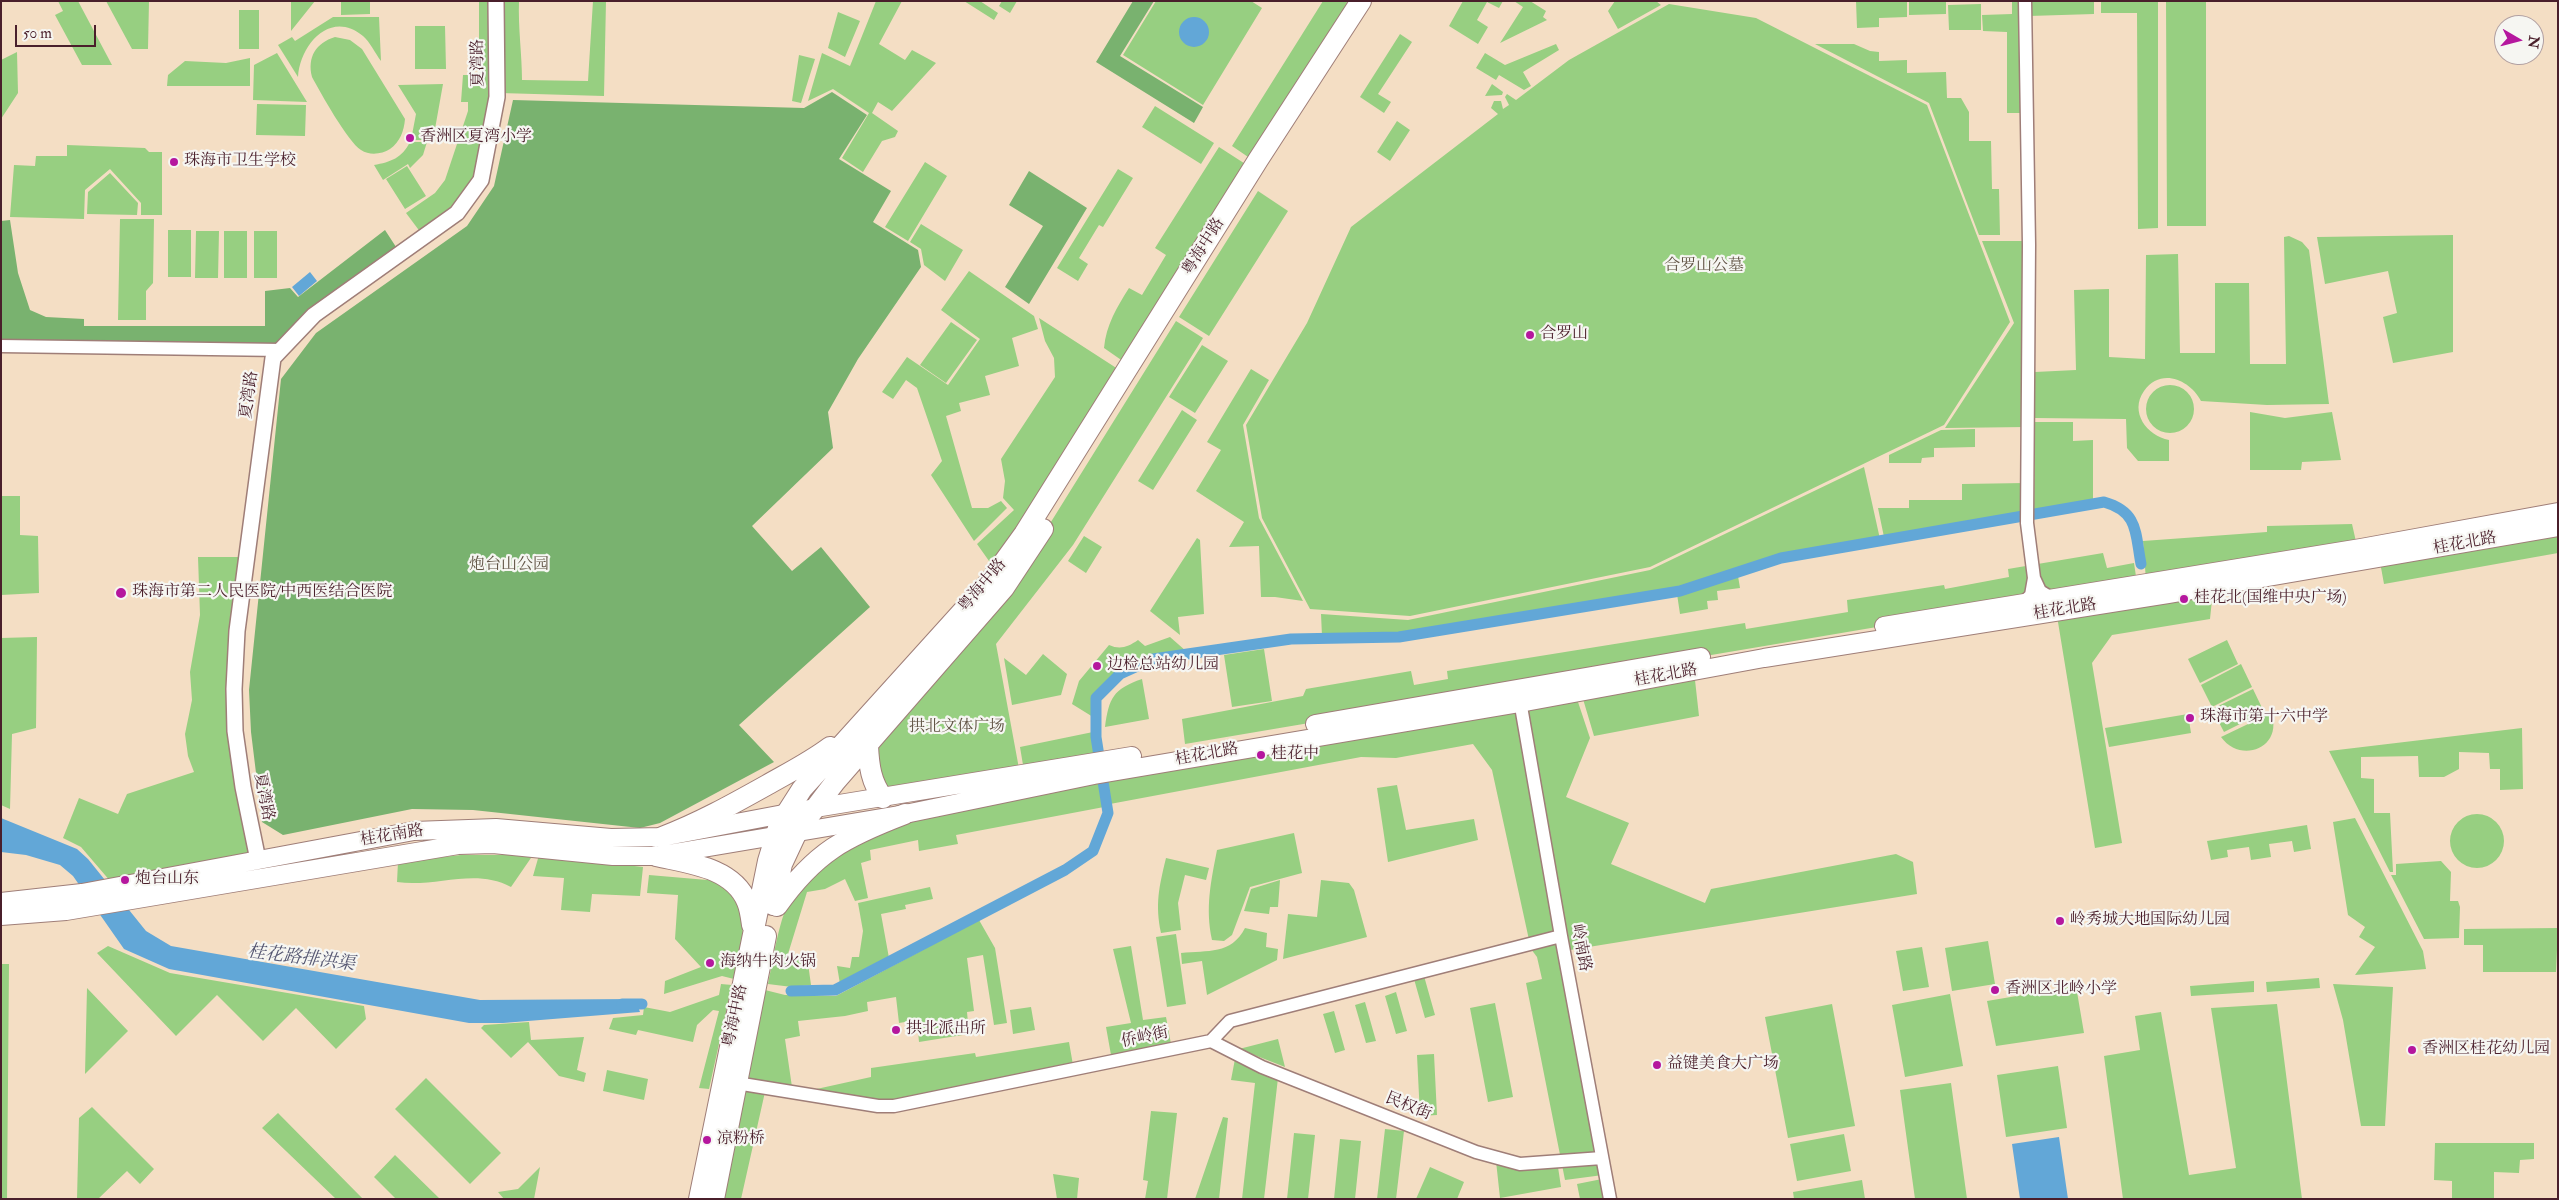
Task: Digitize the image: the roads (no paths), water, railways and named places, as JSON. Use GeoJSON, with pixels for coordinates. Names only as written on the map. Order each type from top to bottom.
{"type":"FeatureCollection","features":[{"type":"Feature","properties":{"kind":"highway","name":"粤海中路"},"geometry":{"type":"LineString","coordinates":[[714,1199],[754,930],[775,835],[786,814],[802,789],[866,721],[990,581],[1024,534],[1258,160],[1361,1]]}},
{"type":"Feature","properties":{"kind":"highway","name":"粤海中路"},"geometry":{"type":"LineString","coordinates":[[699,1199],[730,1082],[782,864],[797,832],[815,808],[1004,588],[1035,543],[1264,174],[1377,1]]}},
{"type":"Feature","properties":{"kind":"highway"},"geometry":{"type":"LineString","coordinates":[[662,837],[689,827],[816,758],[866,721]]}},
{"type":"Feature","properties":{"kind":"highway"},"geometry":{"type":"LineString","coordinates":[[868,746],[871,774],[875,788],[883,798]]}},
{"type":"Feature","properties":{"kind":"highway"},"geometry":{"type":"LineString","coordinates":[[770,916],[803,872],[826,853],[856,833],[905,814]]}},
{"type":"Feature","properties":{"kind":"highway"},"geometry":{"type":"LineString","coordinates":[[656,856],[701,866],[718,873],[730,881],[740,889],[747,902],[754,930]]}},
{"type":"Feature","properties":{"kind":"main road","name":"桂花北路"},"geometry":{"type":"LineString","coordinates":[[775,835],[905,814],[1112,765],[1519,696],[1785,654],[2314,563],[2558,512]]}},
{"type":"Feature","properties":{"kind":"main road","name":"桂花北路"},"geometry":{"type":"LineString","coordinates":[[1519,696],[2052,598],[2314,563],[2555,527]]}},
{"type":"Feature","properties":{"kind":"main road"},"geometry":{"type":"LineString","coordinates":[[2314,563],[2555,527]]}},
{"type":"Feature","properties":{"kind":"main road","name":"桂花北路"},"geometry":{"type":"LineString","coordinates":[[786,814],[883,798],[1092,769]]}},
{"type":"Feature","properties":{"kind":"main road","name":"桂花南路"},"geometry":{"type":"LineString","coordinates":[[120,894],[258,860],[414,831],[496,828],[611,838],[662,837],[786,814]]}},
{"type":"Feature","properties":{"kind":"main road","name":"桂花南路"},"geometry":{"type":"LineString","coordinates":[[1,902],[86,900],[458,845],[493,844],[613,856],[656,856],[775,835]]}},
{"type":"Feature","properties":{"kind":"main road","name":"桂花南路"},"geometry":{"type":"LineString","coordinates":[[1,916],[66,911],[86,900]]}},
{"type":"Feature","properties":{"kind":"street","name":"夏湾路"},"geometry":{"type":"LineString","coordinates":[[258,860],[243,787],[235,731],[234,680],[236,631],[273,358],[314,315],[457,213],[481,180],[497,97],[496,1]]}},
{"type":"Feature","properties":{"kind":"street"},"geometry":{"type":"LineString","coordinates":[[2022,604],[2031,595],[2034,578],[2028,517],[2029,240],[2025,1]]}},
{"type":"Feature","properties":{"kind":"street"},"geometry":{"type":"LineString","coordinates":[[1,346],[281,350]]}},
{"type":"Feature","properties":{"kind":"street"},"geometry":{"type":"LineString","coordinates":[[2034,578],[2040,591],[2052,598]]}},
{"type":"Feature","properties":{"kind":"street","name":"岭南路"},"geometry":{"type":"LineString","coordinates":[[1519,696],[1610,1199]]}},
{"type":"Feature","properties":{"kind":"street"},"geometry":{"type":"LineString","coordinates":[[1211,1041],[1230,1020],[1561,936]]}},
{"type":"Feature","properties":{"kind":"street","name":"侨岭街"},"geometry":{"type":"LineString","coordinates":[[730,1082],[878,1106],[894,1106],[1211,1041]]}},
{"type":"Feature","properties":{"kind":"street","name":"民权街"},"geometry":{"type":"LineString","coordinates":[[1211,1041],[1262,1067],[1476,1152],[1520,1164],[1602,1158]]}},
{"type":"Feature","properties":{"kind":"water"},"geometry":{"type":"Polygon","coordinates":[[[1194,17],[1205,21],[1209,32],[1205,43],[1194,47],[1183,43],[1179,32],[1183,21],[1194,17]]]}},
{"type":"Feature","properties":{"kind":"water"},"geometry":{"type":"Polygon","coordinates":[[[310,272],[317,281],[299,296],[292,287],[310,272]]]}},
{"type":"Feature","properties":{"kind":"water"},"geometry":{"type":"Polygon","coordinates":[[[1,818],[77,849],[88,859],[146,931],[171,946],[480,1000],[635,999],[640,1012],[503,1023],[469,1023],[169,969],[124,949],[73,876],[60,865],[26,855],[1,852],[1,818]]]}},
{"type":"Feature","properties":{"kind":"water"},"geometry":{"type":"Polygon","coordinates":[[[2059,1137],[2068,1199],[2020,1199],[2012,1144],[2059,1137]]]}},
{"type":"Feature","properties":{"kind":"waterway"},"geometry":{"type":"LineString","coordinates":[[791,991],[835,990],[1065,870],[1093,851],[1108,813],[1096,737],[1096,698],[1120,674],[1153,659],[1291,639],[1399,637],[1680,591],[1781,558],[2104,502],[2115,506],[2130,518],[2136,533],[2141,564]]}},
{"type":"Feature","properties":{"kind":"waterway","name":"桂花路排洪渠"},"geometry":{"type":"LineString","coordinates":[[622,1004],[642,1004]]}},
{"type":"Feature","properties":{"kind":"place","name":"香洲区夏湾小学"},"geometry":{"type":"Point","coordinates":[410,138]}},
{"type":"Feature","properties":{"kind":"place","name":"珠海市卫生学校"},"geometry":{"type":"Point","coordinates":[174,162]}},
{"type":"Feature","properties":{"kind":"place","name":"合罗山"},"geometry":{"type":"Point","coordinates":[1530,335]}},
{"type":"Feature","properties":{"kind":"place","name":"珠海市第二人民医院/中西医结合医院"},"geometry":{"type":"Point","coordinates":[121,593]}},
{"type":"Feature","properties":{"kind":"place","name":"桂花北(国维中央广场)"},"geometry":{"type":"Point","coordinates":[2184,599]}},
{"type":"Feature","properties":{"kind":"place","name":"边检总站幼儿园"},"geometry":{"type":"Point","coordinates":[1097,666]}},
{"type":"Feature","properties":{"kind":"place","name":"珠海市第十六中学"},"geometry":{"type":"Point","coordinates":[2190,718]}},
{"type":"Feature","properties":{"kind":"place","name":"桂花中"},"geometry":{"type":"Point","coordinates":[1261,755]}},
{"type":"Feature","properties":{"kind":"place","name":"炮台山东"},"geometry":{"type":"Point","coordinates":[125,880]}},
{"type":"Feature","properties":{"kind":"place","name":"岭秀城大地国际幼儿园"},"geometry":{"type":"Point","coordinates":[2060,921]}},
{"type":"Feature","properties":{"kind":"place","name":"海纳牛肉火锅"},"geometry":{"type":"Point","coordinates":[710,963]}},
{"type":"Feature","properties":{"kind":"place","name":"香洲区北岭小学"},"geometry":{"type":"Point","coordinates":[1995,990]}},
{"type":"Feature","properties":{"kind":"place","name":"拱北派出所"},"geometry":{"type":"Point","coordinates":[896,1030]}},
{"type":"Feature","properties":{"kind":"place","name":"香洲区桂花幼儿园"},"geometry":{"type":"Point","coordinates":[2412,1050]}},
{"type":"Feature","properties":{"kind":"place","name":"益键美食大广场"},"geometry":{"type":"Point","coordinates":[1657,1065]}},
{"type":"Feature","properties":{"kind":"place","name":"凉粉桥"},"geometry":{"type":"Point","coordinates":[707,1140]}},
{"type":"Feature","properties":{"kind":"park label","name":"合罗山公墓"},"geometry":{"type":"Point","coordinates":[1704,267]}},
{"type":"Feature","properties":{"kind":"park label","name":"炮台山公园"},"geometry":{"type":"Point","coordinates":[509,566]}},
{"type":"Feature","properties":{"kind":"park label","name":"拱北文体广场"},"geometry":{"type":"Point","coordinates":[957,728]}}]}
